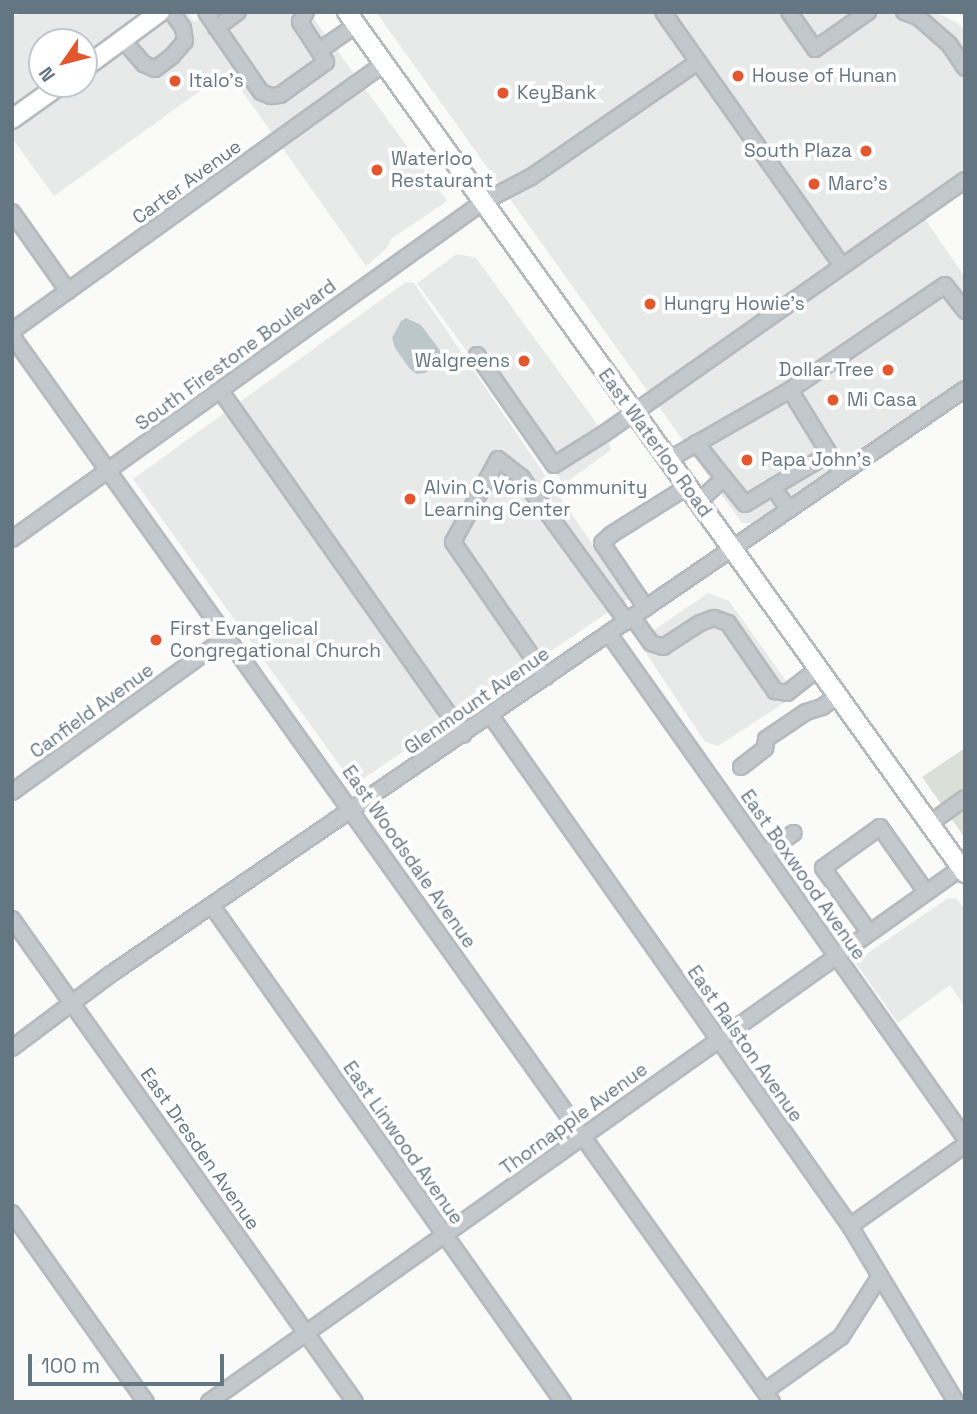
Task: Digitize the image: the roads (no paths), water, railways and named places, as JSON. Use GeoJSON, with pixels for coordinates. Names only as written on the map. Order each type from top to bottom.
{"type":"FeatureCollection","features":[{"type":"Feature","properties":{"kind":"main road"},"geometry":{"type":"LineString","coordinates":[[98,58],[160,12]]}},
{"type":"Feature","properties":{"kind":"main road","name":"East Waterloo Road"},"geometry":{"type":"LineString","coordinates":[[351,19],[963,871]]}},
{"type":"Feature","properties":{"kind":"main road"},"geometry":{"type":"LineString","coordinates":[[12,119],[41,98]]}},
{"type":"Feature","properties":{"kind":"street"},"geometry":{"type":"LineString","coordinates":[[123,40],[144,64],[155,69],[185,41],[183,28],[172,12]]}},
{"type":"Feature","properties":{"kind":"street"},"geometry":{"type":"LineString","coordinates":[[206,12],[261,92],[271,96],[279,95],[326,62],[300,22],[306,12]]}},
{"type":"Feature","properties":{"kind":"street"},"geometry":{"type":"LineString","coordinates":[[216,28],[238,12]]}},
{"type":"Feature","properties":{"kind":"street"},"geometry":{"type":"LineString","coordinates":[[663,12],[842,266]]}},
{"type":"Feature","properties":{"kind":"street"},"geometry":{"type":"LineString","coordinates":[[789,12],[815,49],[868,12]]}},
{"type":"Feature","properties":{"kind":"street"},"geometry":{"type":"LineString","coordinates":[[904,12],[918,17],[948,44],[965,68]]}},
{"type":"Feature","properties":{"kind":"street"},"geometry":{"type":"LineString","coordinates":[[320,50],[351,19]]}},
{"type":"Feature","properties":{"kind":"street","name":"South Firestone Boulevard"},"geometry":{"type":"LineString","coordinates":[[12,538],[483,202],[531,177],[698,62]]}},
{"type":"Feature","properties":{"kind":"street","name":"Carter Avenue"},"geometry":{"type":"LineString","coordinates":[[12,333],[384,64]]}},
{"type":"Feature","properties":{"kind":"street"},"geometry":{"type":"LineString","coordinates":[[477,355],[554,465],[605,433],[965,180]]}},
{"type":"Feature","properties":{"kind":"street"},"geometry":{"type":"LineString","coordinates":[[12,212],[68,291]]}},
{"type":"Feature","properties":{"kind":"street"},"geometry":{"type":"LineString","coordinates":[[668,460],[790,390],[945,285],[965,311]]}},
{"type":"Feature","properties":{"kind":"street","name":"East Woodsdale Avenue"},"geometry":{"type":"LineString","coordinates":[[12,333],[769,1396]]}},
{"type":"Feature","properties":{"kind":"street","name":"Glenmount Avenue"},"geometry":{"type":"LineString","coordinates":[[12,1048],[212,906],[965,389]]}},
{"type":"Feature","properties":{"kind":"street"},"geometry":{"type":"LineString","coordinates":[[220,390],[463,735]]}},
{"type":"Feature","properties":{"kind":"street"},"geometry":{"type":"LineString","coordinates":[[790,390],[841,473]]}},
{"type":"Feature","properties":{"kind":"street"},"geometry":{"type":"LineString","coordinates":[[696,443],[745,504],[829,454]]}},
{"type":"Feature","properties":{"kind":"street"},"geometry":{"type":"LineString","coordinates":[[546,677],[453,542],[498,459],[522,478],[650,643],[663,647],[700,622],[714,618],[728,623],[775,691],[787,693],[818,669]]}},
{"type":"Feature","properties":{"kind":"street"},"geometry":{"type":"LineString","coordinates":[[646,608],[602,543],[620,528],[724,478]]}},
{"type":"Feature","properties":{"kind":"street"},"geometry":{"type":"LineString","coordinates":[[774,487],[789,510]]}},
{"type":"Feature","properties":{"kind":"street","name":"East Boxwood Avenue"},"geometry":{"type":"LineString","coordinates":[[609,634],[965,1138]]}},
{"type":"Feature","properties":{"kind":"street","name":"Canfield Avenue"},"geometry":{"type":"LineString","coordinates":[[12,792],[228,636]]}},
{"type":"Feature","properties":{"kind":"street"},"geometry":{"type":"LineString","coordinates":[[741,767],[765,748],[766,739],[806,712],[822,707],[838,696]]}},
{"type":"Feature","properties":{"kind":"street","name":"East Ralston Avenue"},"geometry":{"type":"LineString","coordinates":[[491,716],[850,1226],[956,1402]]}},
{"type":"Feature","properties":{"kind":"street"},"geometry":{"type":"LineString","coordinates":[[929,824],[965,798]]}},
{"type":"Feature","properties":{"kind":"street"},"geometry":{"type":"LineString","coordinates":[[869,932],[823,868],[880,827],[926,892]]}},
{"type":"Feature","properties":{"kind":"street"},"geometry":{"type":"LineString","coordinates":[[765,853],[794,833]]}},
{"type":"Feature","properties":{"kind":"street","name":"Thornapple Avenue"},"geometry":{"type":"LineString","coordinates":[[209,1402],[869,932],[926,892],[963,871]]}},
{"type":"Feature","properties":{"kind":"street","name":"East Linwood Avenue"},"geometry":{"type":"LineString","coordinates":[[212,906],[563,1402]]}},
{"type":"Feature","properties":{"kind":"street","name":"East Dresden Avenue"},"geometry":{"type":"LineString","coordinates":[[12,919],[355,1402]]}},
{"type":"Feature","properties":{"kind":"street"},"geometry":{"type":"LineString","coordinates":[[850,1226],[965,1145]]}},
{"type":"Feature","properties":{"kind":"street"},"geometry":{"type":"LineString","coordinates":[[12,1213],[146,1402]]}},
{"type":"Feature","properties":{"kind":"street"},"geometry":{"type":"LineString","coordinates":[[769,1396],[841,1338],[880,1276]]}},
{"type":"Feature","properties":{"kind":"place","name":"House of Hunan"},"geometry":{"type":"Point","coordinates":[738,76]}},
{"type":"Feature","properties":{"kind":"place","name":"Italo's"},"geometry":{"type":"Point","coordinates":[175,81]}},
{"type":"Feature","properties":{"kind":"place","name":"KeyBank"},"geometry":{"type":"Point","coordinates":[503,93]}},
{"type":"Feature","properties":{"kind":"place","name":"South Plaza"},"geometry":{"type":"Point","coordinates":[866,151]}},
{"type":"Feature","properties":{"kind":"place","name":"Waterloo Restaurant"},"geometry":{"type":"Point","coordinates":[377,170]}},
{"type":"Feature","properties":{"kind":"place","name":"Marc's"},"geometry":{"type":"Point","coordinates":[814,184]}},
{"type":"Feature","properties":{"kind":"place","name":"Hungry Howie's"},"geometry":{"type":"Point","coordinates":[650,304]}},
{"type":"Feature","properties":{"kind":"place","name":"Walgreens"},"geometry":{"type":"Point","coordinates":[524,361]}},
{"type":"Feature","properties":{"kind":"place","name":"Dollar Tree"},"geometry":{"type":"Point","coordinates":[888,370]}},
{"type":"Feature","properties":{"kind":"place","name":"Mi Casa"},"geometry":{"type":"Point","coordinates":[833,400]}},
{"type":"Feature","properties":{"kind":"place","name":"Papa John's"},"geometry":{"type":"Point","coordinates":[747,460]}},
{"type":"Feature","properties":{"kind":"place","name":"Alvin C. Voris Community Learning Center"},"geometry":{"type":"Point","coordinates":[410,499]}},
{"type":"Feature","properties":{"kind":"place","name":"First Evangelical Congregational Church"},"geometry":{"type":"Point","coordinates":[156,640]}}]}
